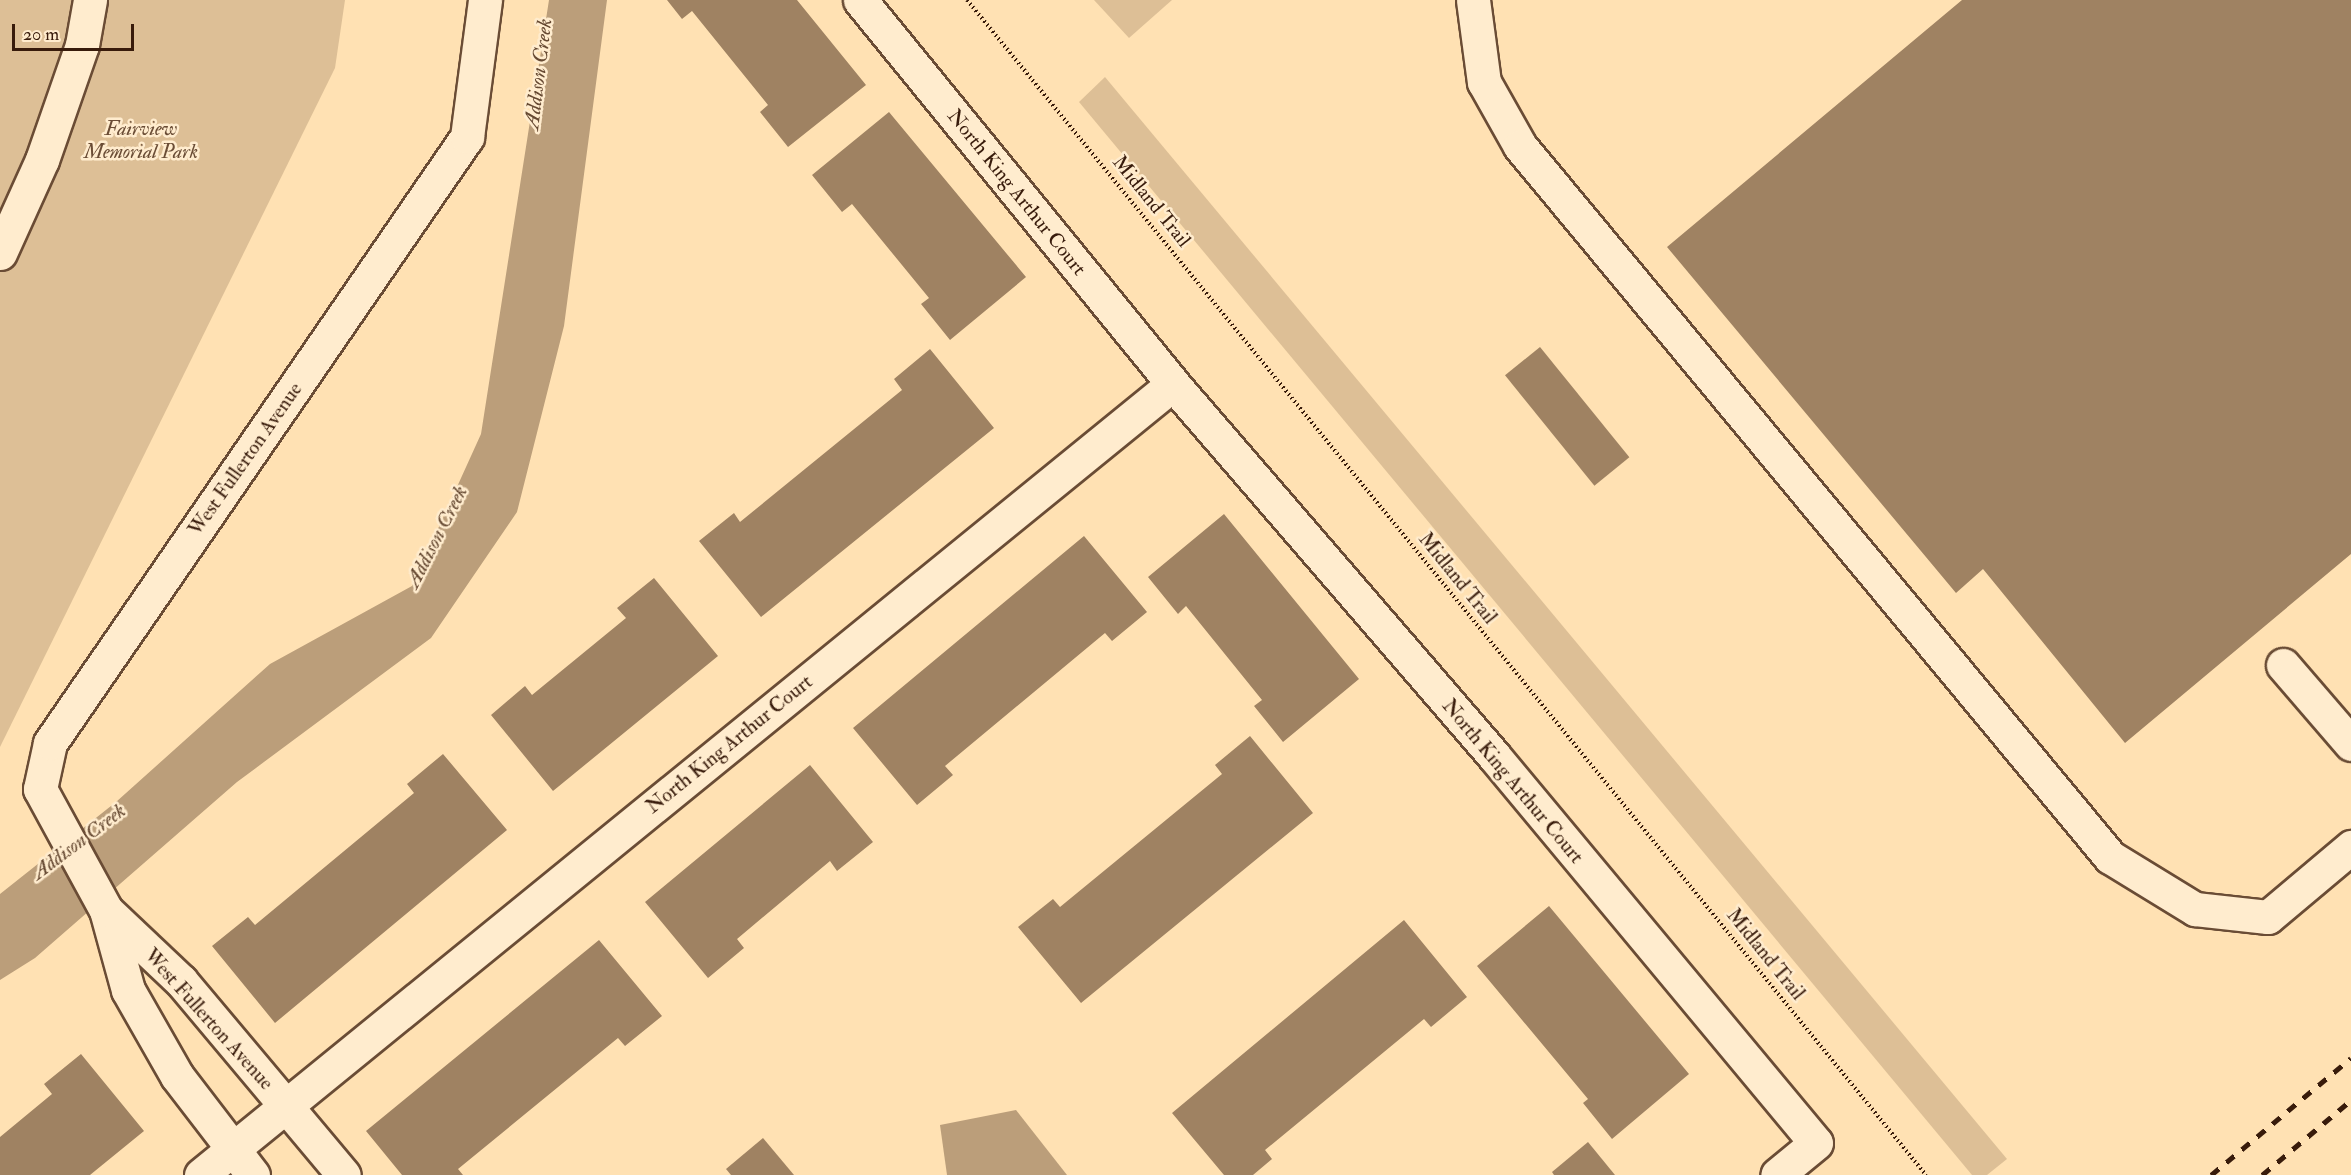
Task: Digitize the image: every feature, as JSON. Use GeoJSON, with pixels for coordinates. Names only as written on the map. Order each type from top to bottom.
{"type":"FeatureCollection","features":[{"type":"Feature","properties":{"kind":"street"},"geometry":{"type":"LineString","coordinates":[[0,253],[42,160],[82,45],[90,0]]}},
{"type":"Feature","properties":{"kind":"street","name":"West Fullerton Avenue"},"geometry":{"type":"LineString","coordinates":[[231,1150],[177,1077],[128,990],[106,910],[40,789],[50,743],[466,137],[485,0]]}},
{"type":"Feature","properties":{"kind":"street","name":"North King Arthur Court"},"geometry":{"type":"LineString","coordinates":[[860,0],[1173,384],[1494,756],[1816,1143],[1777,1175]]}},
{"type":"Feature","properties":{"kind":"street"},"geometry":{"type":"LineString","coordinates":[[1473,0],[1484,82],[1520,146],[2110,857],[2194,909],[2268,917],[2351,847]]}},
{"type":"Feature","properties":{"kind":"street","name":"North King Arthur Court"},"geometry":{"type":"LineString","coordinates":[[201,1175],[1173,384]]}},
{"type":"Feature","properties":{"kind":"street"},"geometry":{"type":"LineString","coordinates":[[2283,665],[2351,744]]}},
{"type":"Feature","properties":{"kind":"street","name":"West Fullerton Avenue"},"geometry":{"type":"LineString","coordinates":[[106,910],[181,981],[285,1105]]}},
{"type":"Feature","properties":{"kind":"street"},"geometry":{"type":"LineString","coordinates":[[285,1105],[344,1175]]}},
{"type":"Feature","properties":{"kind":"street"},"geometry":{"type":"LineString","coordinates":[[231,1150],[253,1175]]}},
{"type":"Feature","properties":{"kind":"path","name":"Midland Trail"},"geometry":{"type":"LineString","coordinates":[[967,0],[1926,1175]]}},
{"type":"Feature","properties":{"kind":"green space","name":"Fairview Memorial Park"},"geometry":{"type":"Polygon","coordinates":[[[0,0],[345,0],[335,68],[0,747],[0,0]]]}},
{"type":"Feature","properties":{"kind":"green space"},"geometry":{"type":"Polygon","coordinates":[[[1094,0],[1172,0],[1129,38],[1094,0]]]}},
{"type":"Feature","properties":{"kind":"green space"},"geometry":{"type":"Polygon","coordinates":[[[1105,77],[2007,1159],[1987,1175],[1972,1175],[1079,102],[1105,77]]]}},
{"type":"Feature","properties":{"kind":"water","name":"Addison Creek"},"geometry":{"type":"Polygon","coordinates":[[[549,0],[607,0],[564,326],[517,512],[431,638],[237,782],[35,958],[0,980],[0,894],[116,802],[270,664],[412,586],[481,434],[549,0]]]}},
{"type":"Feature","properties":{"kind":"water"},"geometry":{"type":"Polygon","coordinates":[[[1016,1110],[1067,1175],[947,1175],[940,1125],[1016,1110]]]}},
{"type":"Feature","properties":{"kind":"building"},"geometry":{"type":"Polygon","coordinates":[[[667,0],[797,0],[866,85],[788,147],[760,112],[768,105],[692,11],[682,19],[667,0]]]}},
{"type":"Feature","properties":{"kind":"building"},"geometry":{"type":"Polygon","coordinates":[[[1962,0],[2351,0],[2351,554],[2125,743],[1983,569],[1956,593],[1667,247],[1962,0]]]}},
{"type":"Feature","properties":{"kind":"building"},"geometry":{"type":"Polygon","coordinates":[[[889,112],[1026,277],[950,340],[921,304],[929,298],[852,204],[842,212],[812,175],[889,112]]]}},
{"type":"Feature","properties":{"kind":"building"},"geometry":{"type":"Polygon","coordinates":[[[1540,347],[1629,457],[1594,486],[1505,375],[1540,347]]]}},
{"type":"Feature","properties":{"kind":"building"},"geometry":{"type":"Polygon","coordinates":[[[930,349],[994,428],[761,617],[699,541],[734,513],[740,522],[902,390],[894,379],[930,349]]]}},
{"type":"Feature","properties":{"kind":"building"},"geometry":{"type":"Polygon","coordinates":[[[1224,514],[1359,679],[1283,742],[1254,706],[1262,700],[1186,606],[1178,614],[1148,577],[1224,514]]]}},
{"type":"Feature","properties":{"kind":"building"},"geometry":{"type":"Polygon","coordinates":[[[1084,536],[1147,612],[1112,641],[1105,633],[945,766],[953,775],[917,805],[853,728],[1084,536]]]}},
{"type":"Feature","properties":{"kind":"building"},"geometry":{"type":"Polygon","coordinates":[[[654,578],[718,656],[553,791],[491,715],[525,686],[532,695],[626,618],[617,608],[654,578]]]}},
{"type":"Feature","properties":{"kind":"building"},"geometry":{"type":"Polygon","coordinates":[[[1250,736],[1313,813],[1081,1003],[1018,927],[1053,899],[1060,907],[1222,774],[1215,765],[1250,736]]]}},
{"type":"Feature","properties":{"kind":"building"},"geometry":{"type":"Polygon","coordinates":[[[443,754],[507,830],[275,1023],[212,946],[248,917],[255,925],[414,793],[407,784],[443,754]]]}},
{"type":"Feature","properties":{"kind":"building"},"geometry":{"type":"Polygon","coordinates":[[[810,765],[873,842],[837,871],[830,861],[737,939],[744,948],[708,978],[645,902],[810,765]]]}},
{"type":"Feature","properties":{"kind":"building"},"geometry":{"type":"Polygon","coordinates":[[[1549,906],[1689,1074],[1612,1139],[1583,1103],[1588,1099],[1477,966],[1549,906]]]}},
{"type":"Feature","properties":{"kind":"building"},"geometry":{"type":"Polygon","coordinates":[[[1404,920],[1467,997],[1431,1027],[1424,1019],[1265,1150],[1272,1159],[1253,1175],[1224,1175],[1172,1113],[1404,920]]]}},
{"type":"Feature","properties":{"kind":"building"},"geometry":{"type":"Polygon","coordinates":[[[599,940],[662,1016],[625,1046],[618,1038],[458,1169],[463,1175],[402,1175],[366,1131],[599,940]]]}},
{"type":"Feature","properties":{"kind":"building"},"geometry":{"type":"Polygon","coordinates":[[[81,1054],[144,1131],[90,1175],[0,1175],[0,1137],[52,1094],[44,1084],[81,1054]]]}},
{"type":"Feature","properties":{"kind":"building"},"geometry":{"type":"Polygon","coordinates":[[[763,1138],[794,1175],[731,1175],[726,1169],[763,1138]]]}},
{"type":"Feature","properties":{"kind":"building"},"geometry":{"type":"Polygon","coordinates":[[[1588,1142],[1615,1175],[1554,1175],[1552,1172],[1588,1142]]]}},
{"type":"Feature","properties":{"kind":"railway"},"geometry":{"type":"LineString","coordinates":[[2211,1175],[2351,1058]]}},
{"type":"Feature","properties":{"kind":"railway"},"geometry":{"type":"LineString","coordinates":[[2262,1175],[2351,1100]]}}]}
